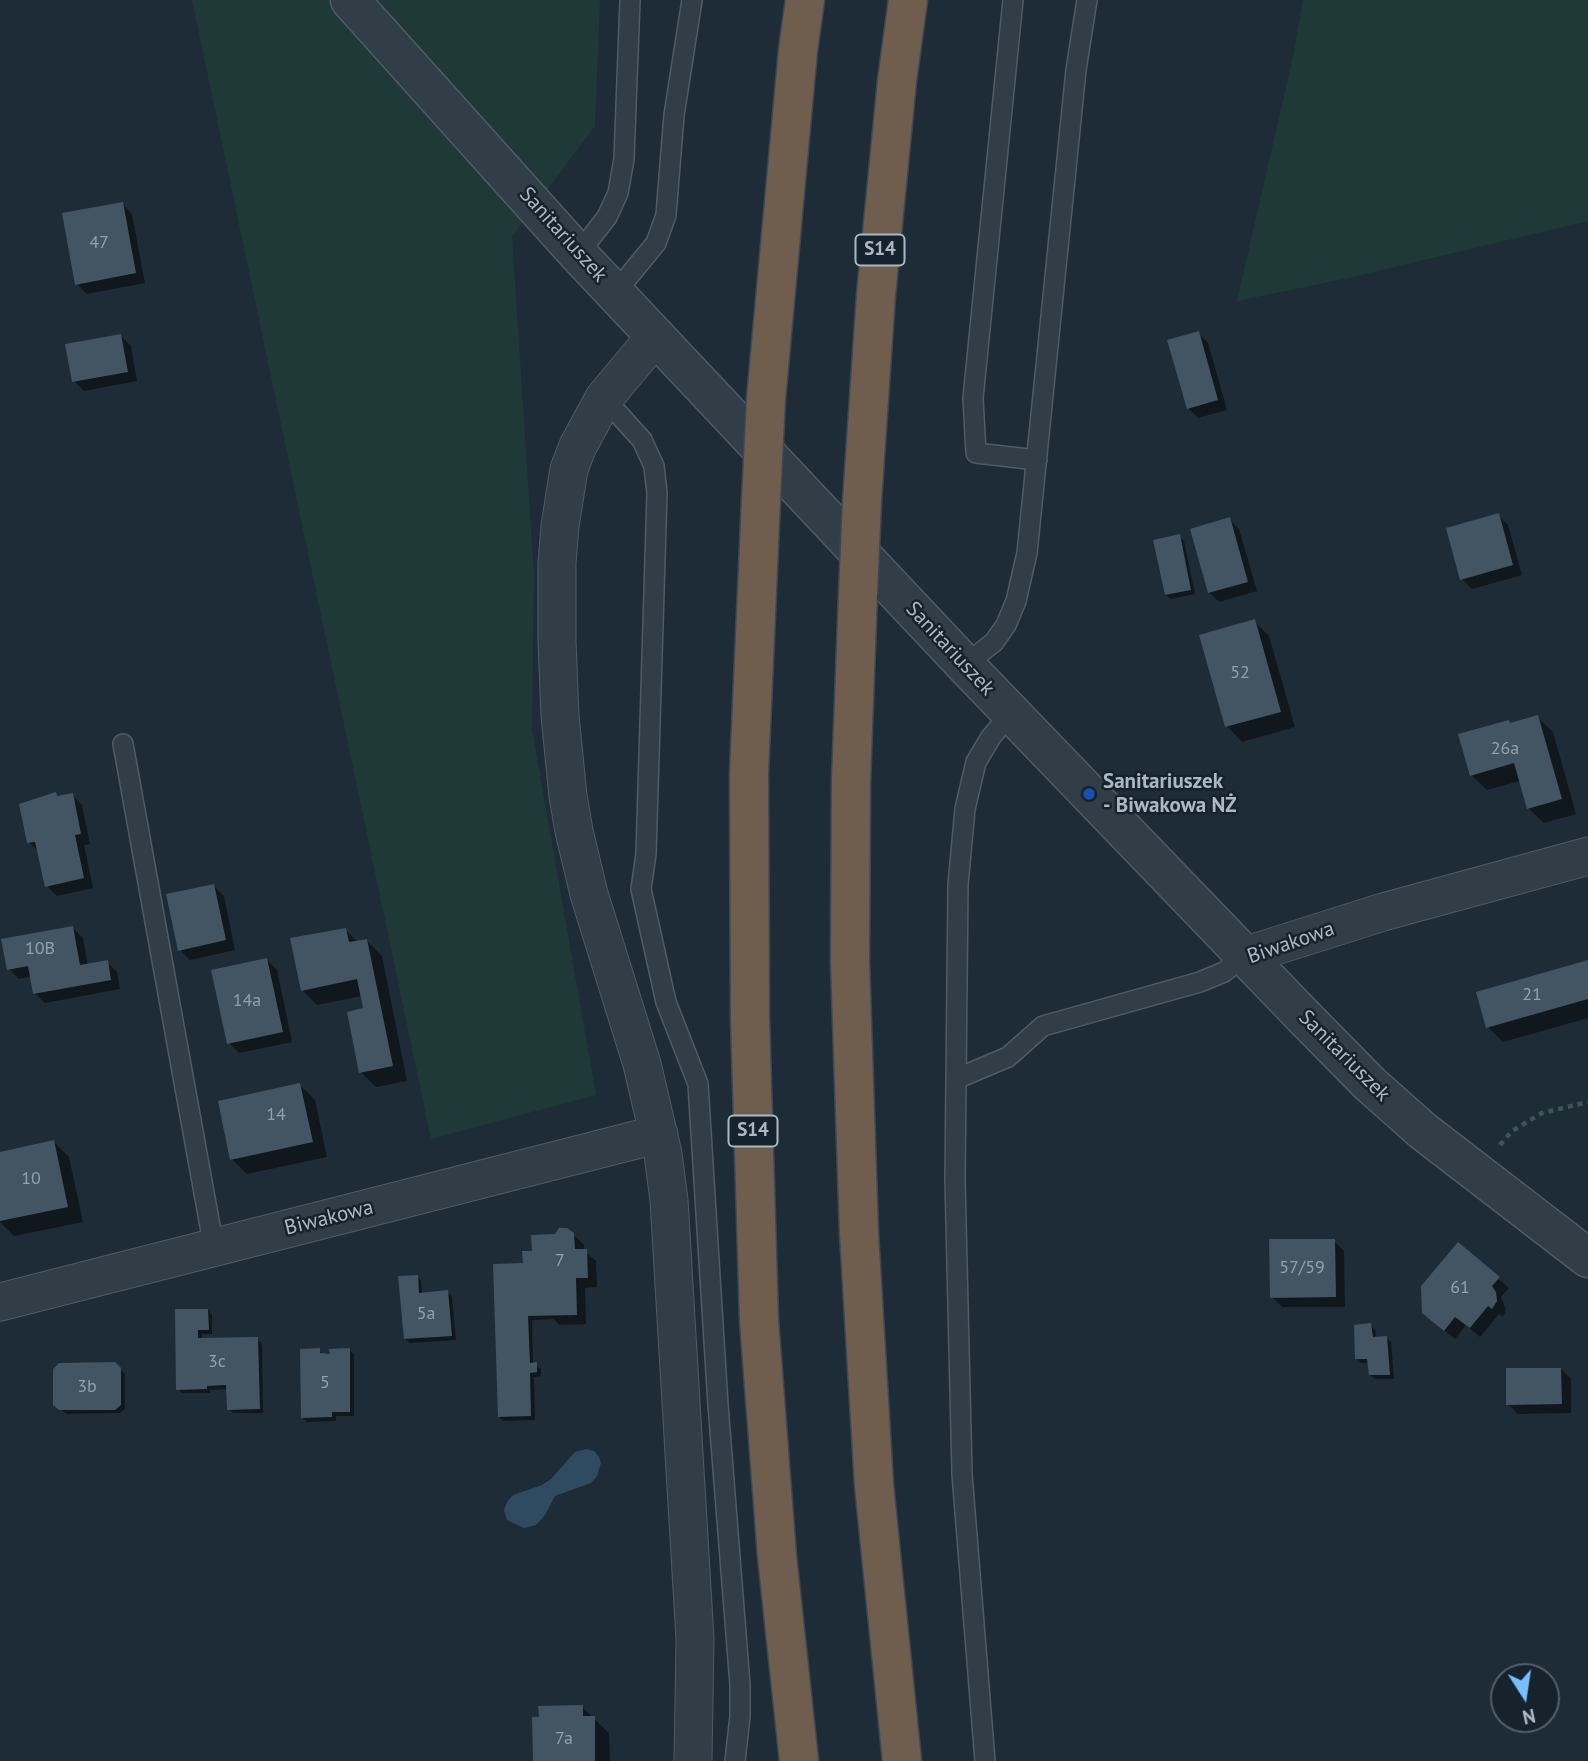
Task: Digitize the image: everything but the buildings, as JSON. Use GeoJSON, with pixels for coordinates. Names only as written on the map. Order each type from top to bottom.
{"type":"FeatureCollection","features":[{"type":"Feature","properties":{"kind":"highway","name":"S14"},"geometry":{"type":"LineString","coordinates":[[799,1761],[777,1556],[758,1292],[750,1018],[750,773],[766,399],[798,50],[805,0]]}},
{"type":"Feature","properties":{"kind":"highway","name":"S14"},"geometry":{"type":"LineString","coordinates":[[902,1761],[874,1485],[859,1233],[850,962],[852,781],[862,501],[877,282],[908,0]]}},
{"type":"Feature","properties":{"kind":"street","name":"Sanitariuszek"},"geometry":{"type":"LineString","coordinates":[[350,0],[578,254],[965,665],[1244,956],[1370,1084],[1423,1131],[1588,1258]]}},
{"type":"Feature","properties":{"kind":"street"},"geometry":{"type":"LineString","coordinates":[[656,336],[604,398],[569,469],[557,563],[560,716],[568,796],[580,860],[642,1064],[659,1134],[669,1199],[694,1612],[693,1761]]}},
{"type":"Feature","properties":{"kind":"street","name":"Biwakowa"},"geometry":{"type":"LineString","coordinates":[[1244,956],[1383,912],[1588,856]]}},
{"type":"Feature","properties":{"kind":"street","name":"Biwakowa"},"geometry":{"type":"LineString","coordinates":[[0,1302],[659,1134]]}},
{"type":"Feature","properties":{"kind":"lane"},"geometry":{"type":"LineString","coordinates":[[578,254],[607,218],[618,194],[624,159],[630,0]]}},
{"type":"Feature","properties":{"kind":"lane"},"geometry":{"type":"LineString","coordinates":[[615,293],[656,243],[666,215],[674,115],[692,0]]}},
{"type":"Feature","properties":{"kind":"lane"},"geometry":{"type":"LineString","coordinates":[[1013,0],[973,398],[976,453],[1037,460]]}},
{"type":"Feature","properties":{"kind":"lane"},"geometry":{"type":"LineString","coordinates":[[965,665],[994,642],[1006,625],[1016,601],[1027,553],[1076,70],[1087,0]]}},
{"type":"Feature","properties":{"kind":"lane"},"geometry":{"type":"LineString","coordinates":[[604,398],[642,440],[654,466],[657,493],[646,854],[640,889],[666,1002],[698,1084],[718,1405],[740,1685],[735,1761]]}},
{"type":"Feature","properties":{"kind":"lane"},"geometry":{"type":"LineString","coordinates":[[985,1761],[962,1474],[955,1180],[958,886],[965,809],[976,761],[1011,713]]}},
{"type":"Feature","properties":{"kind":"lane"},"geometry":{"type":"LineString","coordinates":[[123,744],[214,1248]]}},
{"type":"Feature","properties":{"kind":"lane","name":"Biwakowa"},"geometry":{"type":"LineString","coordinates":[[956,1079],[1008,1057],[1043,1026],[1200,982],[1224,972],[1244,956]]}},
{"type":"Feature","properties":{"kind":"path"},"geometry":{"type":"LineString","coordinates":[[1481,1177],[1495,1151],[1512,1131],[1542,1114],[1588,1102]]}},
{"type":"Feature","properties":{"kind":"green space"},"geometry":{"type":"Polygon","coordinates":[[[192,0],[600,0],[595,126],[512,237],[534,574],[532,729],[596,1095],[431,1139],[192,0]]]}},
{"type":"Feature","properties":{"kind":"green space"},"geometry":{"type":"Polygon","coordinates":[[[1303,0],[1588,0],[1588,221],[1344,279],[1237,301],[1294,52],[1303,0]]]}},
{"type":"Feature","properties":{"kind":"water"},"geometry":{"type":"Polygon","coordinates":[[[587,1449],[594,1451],[601,1463],[597,1476],[591,1483],[555,1496],[536,1525],[524,1528],[507,1520],[504,1510],[513,1495],[542,1485],[551,1479],[575,1452],[587,1449]]]}},
{"type":"Feature","properties":{"kind":"place","name":"Sanitariuszek - Biwakowa NŻ"},"geometry":{"type":"Point","coordinates":[1089,794]}}]}
